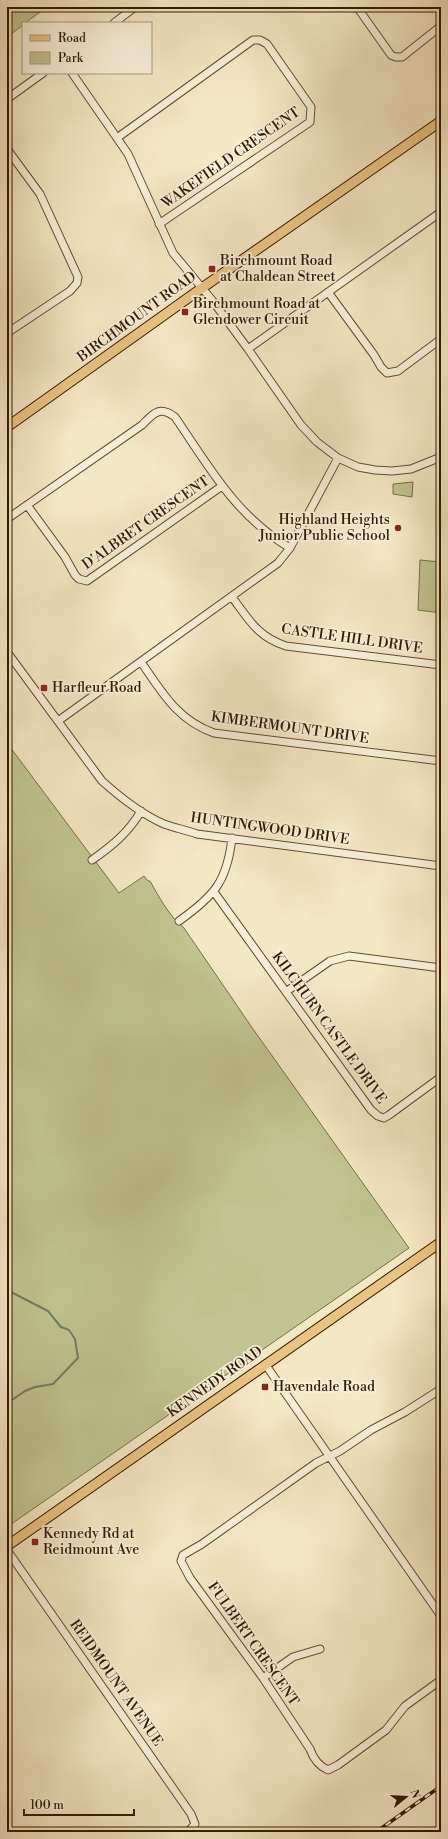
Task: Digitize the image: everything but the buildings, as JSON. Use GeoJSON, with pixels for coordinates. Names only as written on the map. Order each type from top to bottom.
{"type":"FeatureCollection","features":[{"type":"Feature","properties":{"kind":"main road","name":"BIRCHMOUNT ROAD"},"geometry":{"type":"LineString","coordinates":[[7,427],[202,288],[441,121]]}},
{"type":"Feature","properties":{"kind":"main road","name":"KENNEDY ROAD"},"geometry":{"type":"LineString","coordinates":[[7,1546],[441,1242]]}},
{"type":"Feature","properties":{"kind":"street"},"geometry":{"type":"LineString","coordinates":[[115,22],[136,7]]}},
{"type":"Feature","properties":{"kind":"street"},"geometry":{"type":"LineString","coordinates":[[357,7],[391,55],[396,57],[402,57],[441,26]]}},
{"type":"Feature","properties":{"kind":"street","name":"WAKEFIELD CRESCENT"},"geometry":{"type":"LineString","coordinates":[[117,138],[253,40],[260,40],[267,44],[311,107],[310,122],[159,224]]}},
{"type":"Feature","properties":{"kind":"street"},"geometry":{"type":"LineString","coordinates":[[7,99],[42,74]]}},
{"type":"Feature","properties":{"kind":"street"},"geometry":{"type":"LineString","coordinates":[[73,74],[128,154],[173,253],[202,288],[248,349],[301,425],[317,442],[338,458],[358,467],[392,471],[416,468],[441,457]]}},
{"type":"Feature","properties":{"kind":"street"},"geometry":{"type":"LineString","coordinates":[[7,149],[40,194],[78,277],[77,283],[70,291],[7,333]]}},
{"type":"Feature","properties":{"kind":"street"},"geometry":{"type":"LineString","coordinates":[[248,349],[441,212]]}},
{"type":"Feature","properties":{"kind":"street"},"geometry":{"type":"LineString","coordinates":[[328,292],[374,355],[381,367],[387,373],[398,371],[441,339]]}},
{"type":"Feature","properties":{"kind":"street"},"geometry":{"type":"LineString","coordinates":[[7,519],[159,411],[167,411],[174,417],[242,512],[290,548]]}},
{"type":"Feature","properties":{"kind":"street"},"geometry":{"type":"LineString","coordinates":[[58,721],[272,570],[290,548],[338,458]]}},
{"type":"Feature","properties":{"kind":"street","name":"D'ALBRET CRESCENT"},"geometry":{"type":"LineString","coordinates":[[27,505],[65,557],[75,575],[79,579],[87,581],[222,486]]}},
{"type":"Feature","properties":{"kind":"street","name":"CASTLE HILL DRIVE"},"geometry":{"type":"LineString","coordinates":[[232,597],[257,630],[274,642],[286,646],[441,665]]}},
{"type":"Feature","properties":{"kind":"street","name":"HUNTINGWOOD DRIVE"},"geometry":{"type":"LineString","coordinates":[[7,652],[102,781],[121,798],[164,824],[197,834],[441,866]]}},
{"type":"Feature","properties":{"kind":"street","name":"KIMBERMOUNT DRIVE"},"geometry":{"type":"LineString","coordinates":[[141,662],[182,716],[193,724],[214,733],[441,761]]}},
{"type":"Feature","properties":{"kind":"street"},"geometry":{"type":"LineString","coordinates":[[92,860],[111,847],[133,825],[141,811]]}},
{"type":"Feature","properties":{"kind":"street"},"geometry":{"type":"LineString","coordinates":[[179,920],[196,909],[214,892],[228,859],[232,838]]}},
{"type":"Feature","properties":{"kind":"street","name":"KILCHURN CASTLE DRIVE"},"geometry":{"type":"LineString","coordinates":[[214,892],[287,991],[371,1110],[378,1116],[384,1118],[389,1115],[441,1077]]}},
{"type":"Feature","properties":{"kind":"street"},"geometry":{"type":"LineString","coordinates":[[287,991],[330,961],[349,956],[441,968]]}},
{"type":"Feature","properties":{"kind":"street"},"geometry":{"type":"LineString","coordinates":[[265,1364],[441,1616]]}},
{"type":"Feature","properties":{"kind":"street"},"geometry":{"type":"LineString","coordinates":[[329,1457],[383,1424],[406,1412],[441,1389]]}},
{"type":"Feature","properties":{"kind":"street","name":"FULBERT CRESCENT"},"geometry":{"type":"LineString","coordinates":[[329,1457],[316,1463],[202,1544],[183,1555],[181,1558],[184,1568],[263,1678],[310,1749],[316,1761],[323,1768],[328,1770],[338,1765],[386,1730],[405,1706],[441,1680]]}},
{"type":"Feature","properties":{"kind":"street","name":"REIDMOUNT AVENUE"},"geometry":{"type":"LineString","coordinates":[[7,1550],[191,1814],[195,1824],[188,1832]]}},
{"type":"Feature","properties":{"kind":"street"},"geometry":{"type":"LineString","coordinates":[[263,1678],[293,1657],[320,1649]]}},
{"type":"Feature","properties":{"kind":"green space"},"geometry":{"type":"Polygon","coordinates":[[[7,7],[47,7],[26,22],[22,22],[22,26],[7,37],[7,7]]]}},
{"type":"Feature","properties":{"kind":"green space"},"geometry":{"type":"Polygon","coordinates":[[[413,482],[412,497],[393,494],[393,484],[413,482]]]}},
{"type":"Feature","properties":{"kind":"green space"},"geometry":{"type":"Polygon","coordinates":[[[420,560],[441,562],[441,613],[418,610],[420,560]]]}},
{"type":"Feature","properties":{"kind":"green space"},"geometry":{"type":"Polygon","coordinates":[[[7,743],[119,893],[144,876],[148,881],[150,881],[169,912],[184,928],[253,1029],[409,1248],[7,1527],[7,743]]]}},
{"type":"Feature","properties":{"kind":"waterway"},"geometry":{"type":"LineString","coordinates":[[7,1290],[48,1311],[61,1327],[69,1330],[75,1339],[78,1358],[53,1384],[35,1387],[25,1391],[9,1402]]}},
{"type":"Feature","properties":{"kind":"railway"},"geometry":{"type":"LineString","coordinates":[[376,1832],[441,1786]]}},
{"type":"Feature","properties":{"kind":"place","name":"Birchmount Road at Chaldean Street"},"geometry":{"type":"Point","coordinates":[212,269]}},
{"type":"Feature","properties":{"kind":"place","name":"Birchmount Road at Glendower Circuit"},"geometry":{"type":"Point","coordinates":[185,312]}},
{"type":"Feature","properties":{"kind":"place","name":"Highland Heights Junior Public School"},"geometry":{"type":"Point","coordinates":[398,528]}},
{"type":"Feature","properties":{"kind":"place","name":"Harfleur Road"},"geometry":{"type":"Point","coordinates":[44,688]}},
{"type":"Feature","properties":{"kind":"place","name":"Havendale Road"},"geometry":{"type":"Point","coordinates":[265,1387]}},
{"type":"Feature","properties":{"kind":"place","name":"Kennedy Rd at Reidmount Ave"},"geometry":{"type":"Point","coordinates":[35,1542]}}]}
